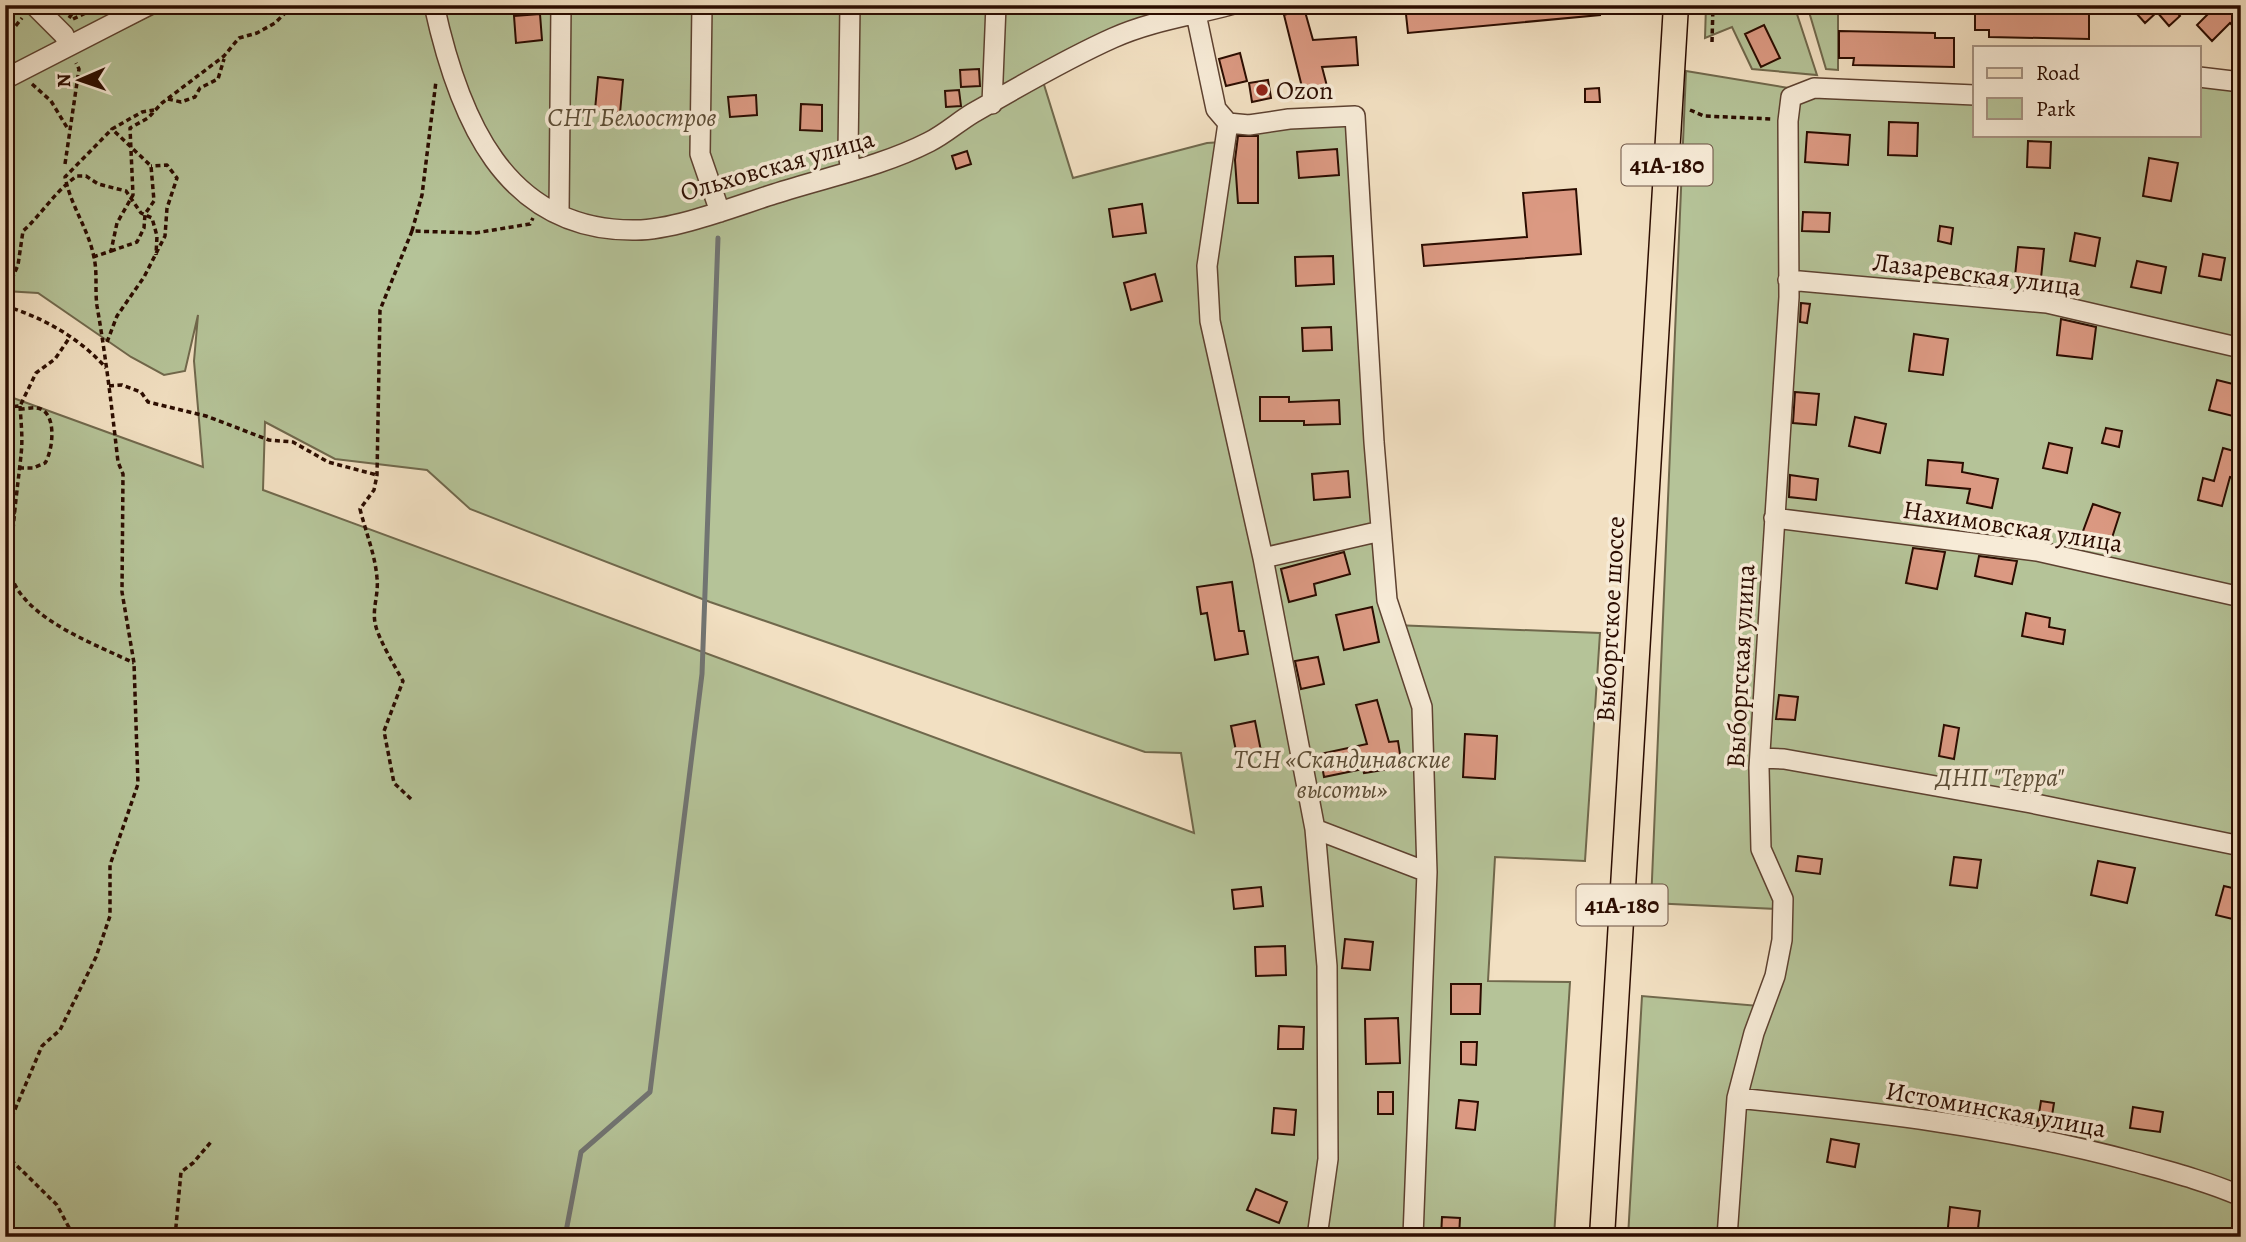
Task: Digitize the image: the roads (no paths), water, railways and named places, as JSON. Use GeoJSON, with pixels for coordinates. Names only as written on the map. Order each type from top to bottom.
{"type":"FeatureCollection","features":[{"type":"Feature","properties":{"kind":"main road","name":"Выборгское шоссе"},"geometry":{"type":"LineString","coordinates":[[1602,1237],[1676,5]]}},
{"type":"Feature","properties":{"kind":"street"},"geometry":{"type":"LineString","coordinates":[[34,5],[59,20],[68,45]]}},
{"type":"Feature","properties":{"kind":"street"},"geometry":{"type":"LineString","coordinates":[[9,77],[149,5]]}},
{"type":"Feature","properties":{"kind":"street","name":"Ольховская улица"},"geometry":{"type":"LineString","coordinates":[[434,5],[455,85],[476,136],[501,169],[550,209],[581,224],[638,231],[720,212],[888,160],[930,142],[992,104],[1113,38],[1170,18],[1230,5]]}},
{"type":"Feature","properties":{"kind":"street"},"geometry":{"type":"LineString","coordinates":[[550,209],[561,5]]}},
{"type":"Feature","properties":{"kind":"street"},"geometry":{"type":"LineString","coordinates":[[702,5],[700,154],[720,212]]}},
{"type":"Feature","properties":{"kind":"street"},"geometry":{"type":"LineString","coordinates":[[850,5],[848,153],[851,171]]}},
{"type":"Feature","properties":{"kind":"street"},"geometry":{"type":"LineString","coordinates":[[992,104],[996,5]]}},
{"type":"Feature","properties":{"kind":"street"},"geometry":{"type":"LineString","coordinates":[[1196,14],[1216,109],[1228,123],[1249,125],[1289,118],[1355,116],[1387,600],[1422,707],[1427,872],[1413,1237]]}},
{"type":"Feature","properties":{"kind":"street"},"geometry":{"type":"LineString","coordinates":[[2200,77],[2241,82]]}},
{"type":"Feature","properties":{"kind":"street","name":"Выборгская улица"},"geometry":{"type":"LineString","coordinates":[[1727,1237],[1737,1098],[1754,1033],[1775,976],[1782,940],[1783,899],[1761,849],[1760,758],[1788,280],[1788,121],[1791,97],[1814,88],[1973,95]]}},
{"type":"Feature","properties":{"kind":"street"},"geometry":{"type":"LineString","coordinates":[[1228,123],[1207,266],[1210,321],[1262,558],[1315,829],[1327,994],[1328,1159],[1317,1237]]}},
{"type":"Feature","properties":{"kind":"street","name":"Лазаревская улица"},"geometry":{"type":"LineString","coordinates":[[1788,280],[2047,303],[2241,348]]}},
{"type":"Feature","properties":{"kind":"street","name":"Нахимовская улица"},"geometry":{"type":"LineString","coordinates":[[1774,518],[2037,551],[2241,597]]}},
{"type":"Feature","properties":{"kind":"street"},"geometry":{"type":"LineString","coordinates":[[1262,558],[1381,531]]}},
{"type":"Feature","properties":{"kind":"street"},"geometry":{"type":"LineString","coordinates":[[1760,758],[2017,801],[2241,846]]}},
{"type":"Feature","properties":{"kind":"street"},"geometry":{"type":"LineString","coordinates":[[1315,829],[1427,872]]}},
{"type":"Feature","properties":{"kind":"street","name":"Истоминская улица"},"geometry":{"type":"LineString","coordinates":[[1737,1098],[1966,1125],[2079,1147],[2214,1184],[2241,1196]]}},
{"type":"Feature","properties":{"kind":"waterway"},"geometry":{"type":"LineString","coordinates":[[565,1237],[581,1152],[650,1092],[702,674],[718,238]]}},
{"type":"Feature","properties":{"kind":"place","name":"Ozon"},"geometry":{"type":"Point","coordinates":[1262,90]}},
{"type":"Feature","properties":{"kind":"park label","name":"СНТ Белоостров"},"geometry":{"type":"Point","coordinates":[632,117]}},
{"type":"Feature","properties":{"kind":"park label","name":"ТСН «Скандинавские высоты»"},"geometry":{"type":"Point","coordinates":[1342,774]}},
{"type":"Feature","properties":{"kind":"park label","name":"ДНП \"Терра\""},"geometry":{"type":"Point","coordinates":[2000,777]}}]}
